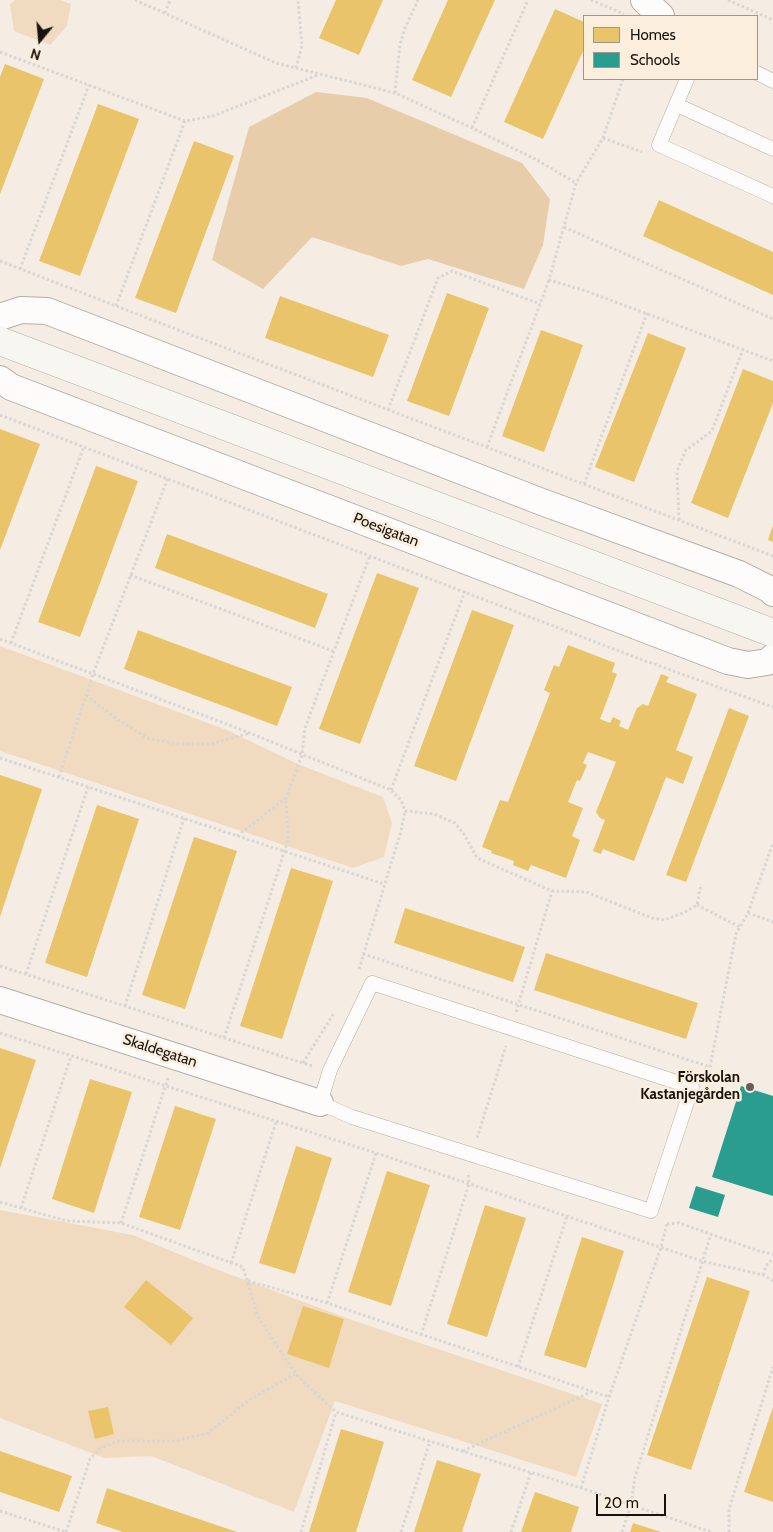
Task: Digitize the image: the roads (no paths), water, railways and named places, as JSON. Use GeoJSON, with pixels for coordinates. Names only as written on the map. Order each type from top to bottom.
{"type":"FeatureCollection","features":[{"type":"Feature","properties":{"kind":"street"},"geometry":{"type":"LineString","coordinates":[[644,0],[660,15]]}},
{"type":"Feature","properties":{"kind":"street"},"geometry":{"type":"LineString","coordinates":[[0,317],[21,310],[47,311],[535,499],[739,574],[773,593]]}},
{"type":"Feature","properties":{"kind":"street"},"geometry":{"type":"LineString","coordinates":[[0,341],[773,633]]}},
{"type":"Feature","properties":{"kind":"street","name":"Poesigatan"},"geometry":{"type":"LineString","coordinates":[[0,379],[11,387],[728,661],[748,665],[767,662],[773,656]]}},
{"type":"Feature","properties":{"kind":"street","name":"Skaldegatan"},"geometry":{"type":"LineString","coordinates":[[0,1000],[320,1102]]}},
{"type":"Feature","properties":{"kind":"lane"},"geometry":{"type":"LineString","coordinates":[[758,74],[773,81]]}},
{"type":"Feature","properties":{"kind":"lane"},"geometry":{"type":"LineString","coordinates":[[687,80],[659,145],[773,196]]}},
{"type":"Feature","properties":{"kind":"lane"},"geometry":{"type":"LineString","coordinates":[[677,105],[773,149]]}},
{"type":"Feature","properties":{"kind":"lane"},"geometry":{"type":"LineString","coordinates":[[372,983],[692,1087],[651,1211],[352,1118],[320,1102],[330,1070],[372,983]]}},
{"type":"Feature","properties":{"kind":"place","name":"Förskolan Kastanjegården"},"geometry":{"type":"Point","coordinates":[750,1087]}}]}
